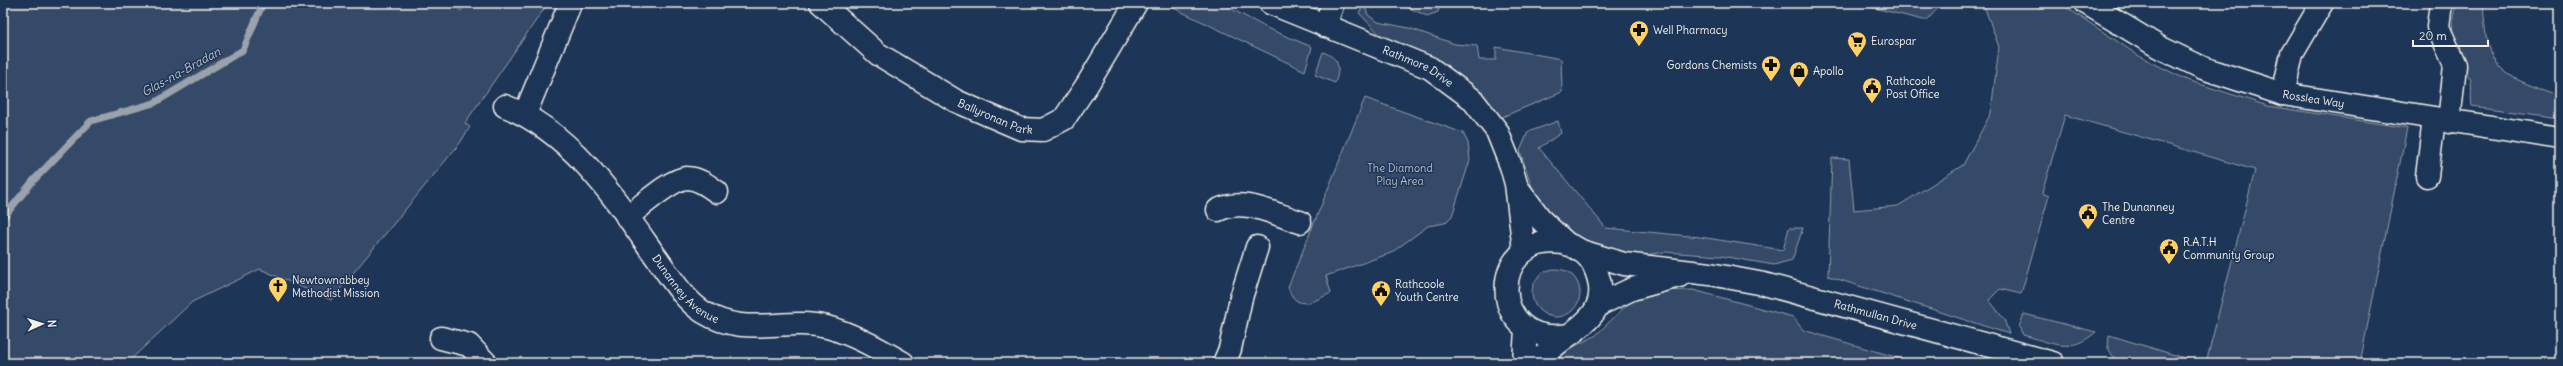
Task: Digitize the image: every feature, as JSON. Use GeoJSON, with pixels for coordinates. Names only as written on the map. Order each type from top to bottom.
{"type":"FeatureCollection","features":[{"type":"Feature","properties":{"kind":"street","name":"Ballyronan Park"},"geometry":{"type":"LineString","coordinates":[[821,3],[878,54],[956,101],[1020,129],[1043,130],[1064,119],[1087,85],[1136,3]]}},
{"type":"Feature","properties":{"kind":"street","name":"Rathmore Drive"},"geometry":{"type":"LineString","coordinates":[[1270,3],[1430,68],[1472,99],[1497,130],[1516,184],[1524,251]]}},
{"type":"Feature","properties":{"kind":"street"},"geometry":{"type":"LineString","coordinates":[[1325,26],[1334,3]]}},
{"type":"Feature","properties":{"kind":"street","name":"Rosslea Way"},"geometry":{"type":"LineString","coordinates":[[2086,3],[2159,48],[2203,68],[2283,94],[2560,138]]}},
{"type":"Feature","properties":{"kind":"street"},"geometry":{"type":"LineString","coordinates":[[2283,94],[2292,54],[2322,3]]}},
{"type":"Feature","properties":{"kind":"street"},"geometry":{"type":"LineString","coordinates":[[2427,176],[2455,65],[2438,27],[2441,3]]}},
{"type":"Feature","properties":{"kind":"street"},"geometry":{"type":"LineString","coordinates":[[525,114],[570,4]]}},
{"type":"Feature","properties":{"kind":"street","name":"Dunanney Avenue"},"geometry":{"type":"LineString","coordinates":[[505,106],[525,114],[570,147],[627,217],[679,288],[702,311],[726,324],[753,327],[806,325],[827,328],[885,352],[903,363]]}},
{"type":"Feature","properties":{"kind":"street"},"geometry":{"type":"LineString","coordinates":[[627,217],[667,187],[686,178],[704,183],[717,192]]}},
{"type":"Feature","properties":{"kind":"street","name":"Rathmore Drive"},"geometry":{"type":"LineString","coordinates":[[1516,184],[1542,221],[1574,247]]}},
{"type":"Feature","properties":{"kind":"street"},"geometry":{"type":"LineString","coordinates":[[1218,210],[1238,205],[1250,206],[1300,222]]}},
{"type":"Feature","properties":{"kind":"street"},"geometry":{"type":"LineString","coordinates":[[1537,363],[1568,335],[1581,328],[1591,318],[1598,305],[1600,290],[1598,276],[1592,262],[1574,247],[1552,242],[1537,244],[1524,251],[1513,262],[1507,276],[1505,290],[1508,305],[1515,318],[1526,328],[1546,336],[1568,335]]}},
{"type":"Feature","properties":{"kind":"street"},"geometry":{"type":"LineString","coordinates":[[1224,363],[1230,349],[1241,298],[1257,247]]}},
{"type":"Feature","properties":{"kind":"street","name":"Rathmullan Drive"},"geometry":{"type":"LineString","coordinates":[[1574,247],[1624,264],[1696,272],[1764,284],[2053,363]]}},
{"type":"Feature","properties":{"kind":"street","name":"Rathmullan Drive"},"geometry":{"type":"LineString","coordinates":[[1598,305],[1646,284],[1696,272]]}},
{"type":"Feature","properties":{"kind":"street"},"geometry":{"type":"LineString","coordinates":[[1524,363],[1526,328]]}},
{"type":"Feature","properties":{"kind":"street"},"geometry":{"type":"LineString","coordinates":[[440,338],[469,346],[486,363]]}},
{"type":"Feature","properties":{"kind":"green space"},"geometry":{"type":"Polygon","coordinates":[[[3,3],[452,3],[461,11],[467,3],[548,3],[465,123],[470,127],[460,143],[331,300],[260,269],[192,302],[127,363],[3,363],[3,3]]]}},
{"type":"Feature","properties":{"kind":"green space"},"geometry":{"type":"Polygon","coordinates":[[[1163,3],[1220,3],[1269,29],[1312,47],[1305,71],[1163,3]]]}},
{"type":"Feature","properties":{"kind":"green space"},"geometry":{"type":"Polygon","coordinates":[[[1364,3],[1366,3],[1365,7],[1368,15],[1378,22],[1409,28],[1455,44],[1477,46],[1479,60],[1496,60],[1496,47],[1561,59],[1562,92],[1490,122],[1382,37],[1359,13],[1364,3]]]}},
{"type":"Feature","properties":{"kind":"green space"},"geometry":{"type":"Polygon","coordinates":[[[1398,3],[1440,3],[1438,12],[1427,16],[1398,3]]]}},
{"type":"Feature","properties":{"kind":"green space"},"geometry":{"type":"Polygon","coordinates":[[[1862,3],[1940,3],[1941,5],[1927,20],[1923,20],[1862,5],[1862,3]]]}},
{"type":"Feature","properties":{"kind":"green space"},"geometry":{"type":"Polygon","coordinates":[[[1983,3],[2060,3],[2139,56],[2187,80],[2268,106],[2407,128],[2360,363],[2206,363],[2255,170],[2065,115],[2042,193],[2049,196],[2021,294],[2000,289],[1989,300],[2004,319],[2009,334],[1828,276],[1832,158],[1849,159],[1854,210],[1898,206],[1963,165],[1991,113],[1999,47],[1983,3]]]}},
{"type":"Feature","properties":{"kind":"green space"},"geometry":{"type":"Polygon","coordinates":[[[2457,3],[2485,3],[2484,11],[2487,44],[2492,57],[2509,75],[2532,86],[2560,96],[2560,118],[2472,106],[2471,81],[2465,72],[2457,52],[2453,36],[2454,11],[2457,3]]]}},
{"type":"Feature","properties":{"kind":"green space"},"geometry":{"type":"Polygon","coordinates":[[[1323,52],[1332,57],[1337,64],[1338,72],[1335,83],[1315,75],[1323,52]]]}},
{"type":"Feature","properties":{"kind":"green space","name":"The Diamond Play Area"},"geometry":{"type":"Polygon","coordinates":[[[1365,98],[1463,133],[1468,143],[1470,160],[1452,216],[1445,223],[1428,226],[1391,253],[1326,276],[1331,293],[1306,303],[1301,302],[1296,300],[1291,295],[1288,287],[1365,98]]]}},
{"type":"Feature","properties":{"kind":"green space"},"geometry":{"type":"Polygon","coordinates":[[[1558,121],[1561,133],[1539,148],[1606,228],[1700,237],[1783,250],[1789,228],[1803,228],[1792,260],[1774,265],[1721,256],[1665,252],[1633,257],[1600,251],[1553,225],[1537,202],[1520,151],[1528,132],[1558,121]]]}},
{"type":"Feature","properties":{"kind":"green space"},"geometry":{"type":"Polygon","coordinates":[[[1556,269],[1565,271],[1573,276],[1578,284],[1580,293],[1578,302],[1573,310],[1565,315],[1556,317],[1547,315],[1539,310],[1534,302],[1532,293],[1534,284],[1539,276],[1547,271],[1556,269]]]}},
{"type":"Feature","properties":{"kind":"green space"},"geometry":{"type":"Polygon","coordinates":[[[1693,290],[1793,317],[1803,330],[1916,363],[1549,363],[1557,355],[1595,336],[1636,296],[1656,291],[1693,290]]]}},
{"type":"Feature","properties":{"kind":"green space"},"geometry":{"type":"Polygon","coordinates":[[[2024,314],[2096,332],[2078,343],[2069,345],[2053,344],[2023,335],[2019,327],[2024,314]]]}},
{"type":"Feature","properties":{"kind":"green space"},"geometry":{"type":"Polygon","coordinates":[[[2109,335],[2201,363],[2132,363],[2114,358],[2108,348],[2109,335]]]}},
{"type":"Feature","properties":{"kind":"waterway","name":"Glas-na-Bradan"},"geometry":{"type":"LineString","coordinates":[[3,218],[33,181],[91,121],[154,103],[243,50],[263,3]]}},
{"type":"Feature","properties":{"kind":"place","name":"Well Pharmacy"},"geometry":{"type":"Point","coordinates":[1639,47]}},
{"type":"Feature","properties":{"kind":"place","name":"Eurospar"},"geometry":{"type":"Point","coordinates":[1857,58]}},
{"type":"Feature","properties":{"kind":"place","name":"Gordons Chemists"},"geometry":{"type":"Point","coordinates":[1771,82]}},
{"type":"Feature","properties":{"kind":"place","name":"Apollo"},"geometry":{"type":"Point","coordinates":[1799,88]}},
{"type":"Feature","properties":{"kind":"place","name":"Rathcoole Post Office"},"geometry":{"type":"Point","coordinates":[1872,104]}},
{"type":"Feature","properties":{"kind":"place","name":"The Dunanney Centre"},"geometry":{"type":"Point","coordinates":[2088,230]}},
{"type":"Feature","properties":{"kind":"place","name":"R.A.T.H Community Group"},"geometry":{"type":"Point","coordinates":[2169,265]}},
{"type":"Feature","properties":{"kind":"place","name":"Newtownabbey Methodist Mission"},"geometry":{"type":"Point","coordinates":[278,303]}},
{"type":"Feature","properties":{"kind":"place","name":"Rathcoole Youth Centre"},"geometry":{"type":"Point","coordinates":[1381,307]}}]}
